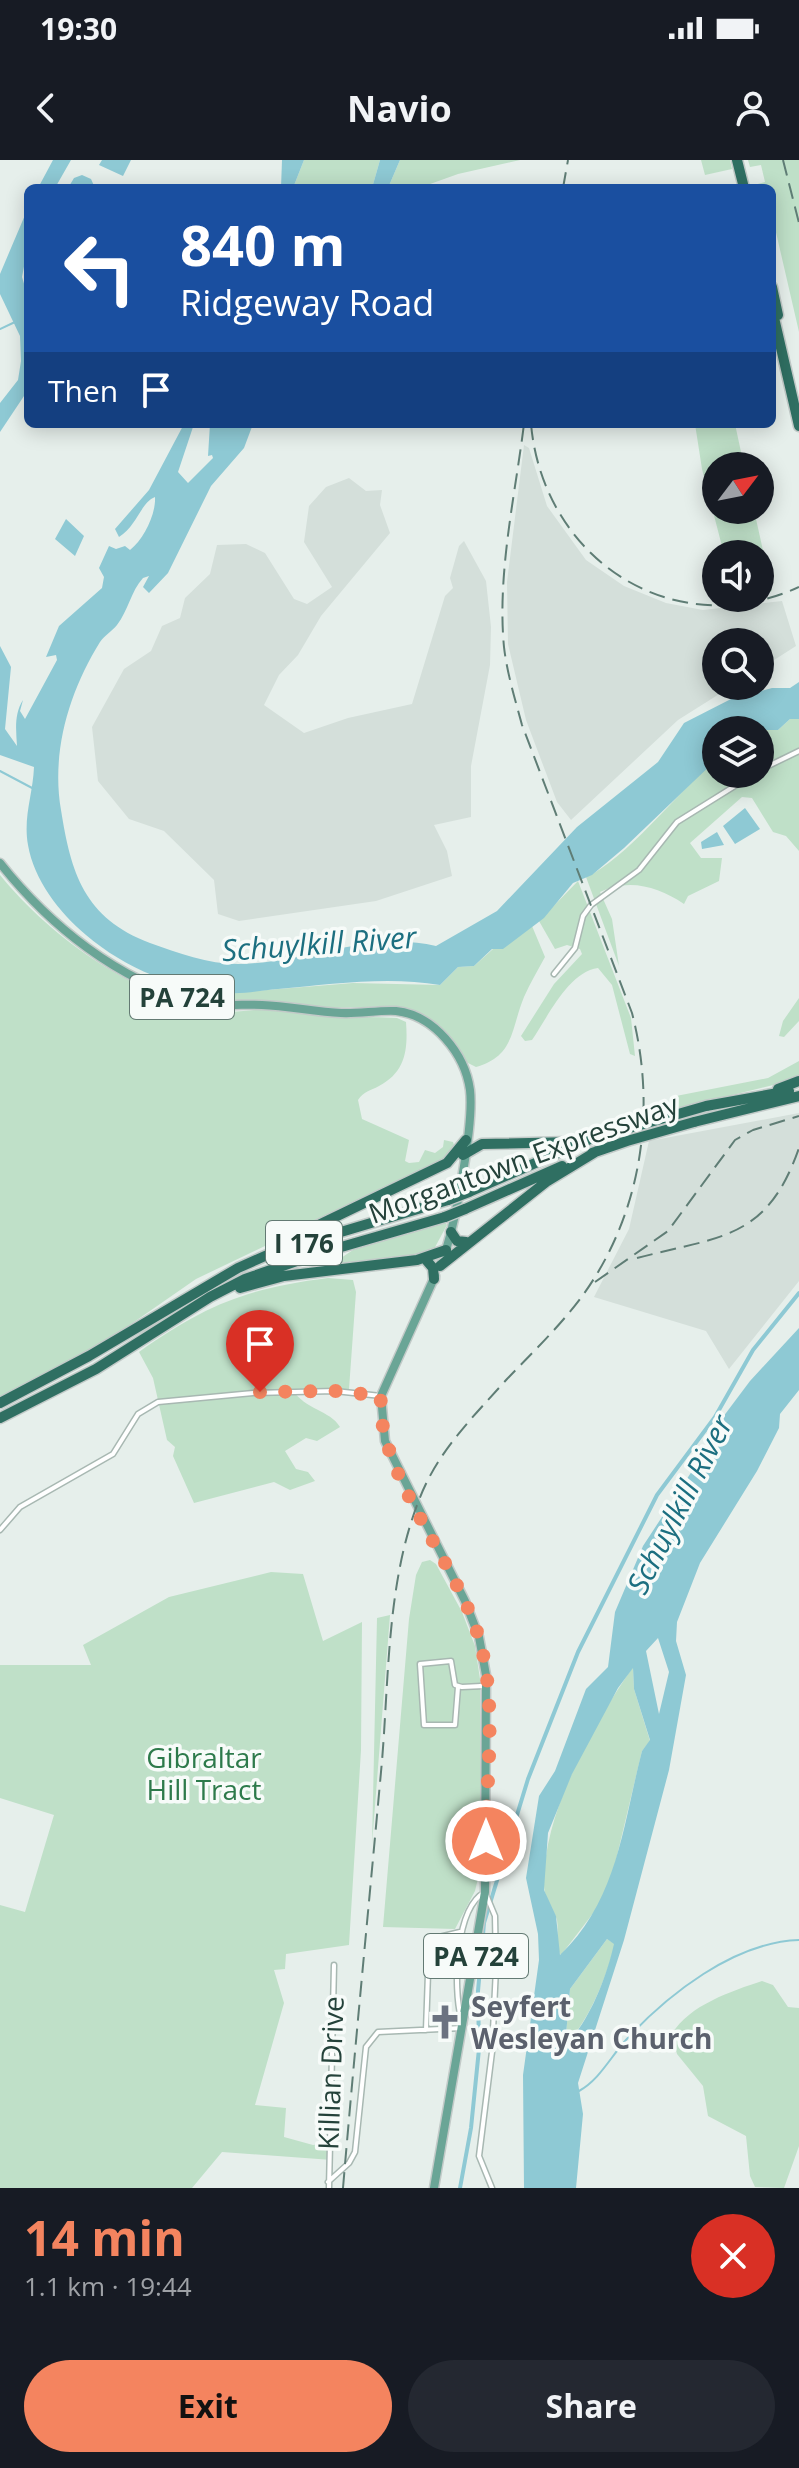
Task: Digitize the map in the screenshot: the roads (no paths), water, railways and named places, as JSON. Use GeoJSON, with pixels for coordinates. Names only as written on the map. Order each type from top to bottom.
{"type":"FeatureCollection","features":[{"type":"Feature","properties":{"kind":"highway"},"geometry":{"type":"LineString","coordinates":[[740,160],[745,184]]}},
{"type":"Feature","properties":{"kind":"highway"},"geometry":{"type":"LineString","coordinates":[[776,304],[799,403]]}},
{"type":"Feature","properties":{"kind":"highway"},"geometry":{"type":"LineString","coordinates":[[776,326],[799,426]]}},
{"type":"Feature","properties":{"kind":"highway"},"geometry":{"type":"LineString","coordinates":[[729,1102],[799,1081]]}},
{"type":"Feature","properties":{"kind":"highway"},"geometry":{"type":"LineString","coordinates":[[729,1102],[799,1090]]}},
{"type":"Feature","properties":{"kind":"highway"},"geometry":{"type":"LineString","coordinates":[[721,1115],[799,1096]]}},
{"type":"Feature","properties":{"kind":"highway","name":"Morgantown Expressway"},"geometry":{"type":"LineString","coordinates":[[0,1403],[89,1356],[169,1306],[274,1252],[448,1200],[597,1136],[729,1102]]}},
{"type":"Feature","properties":{"kind":"highway"},"geometry":{"type":"LineString","coordinates":[[721,1115],[799,1103]]}},
{"type":"Feature","properties":{"kind":"highway","name":"Morgantown Expressway"},"geometry":{"type":"LineString","coordinates":[[0,1418],[96,1369],[210,1297],[279,1266],[445,1217],[597,1151],[721,1115]]}},
{"type":"Feature","properties":{"kind":"highway"},"geometry":{"type":"LineString","coordinates":[[169,1306],[223,1272],[449,1162],[466,1136],[482,1144],[558,1144],[597,1136]]}},
{"type":"Feature","properties":{"kind":"highway"},"geometry":{"type":"LineString","coordinates":[[463,1155],[482,1144]]}},
{"type":"Feature","properties":{"kind":"highway"},"geometry":{"type":"LineString","coordinates":[[440,1266],[466,1242],[546,1182],[597,1151]]}},
{"type":"Feature","properties":{"kind":"highway"},"geometry":{"type":"LineString","coordinates":[[449,1162],[457,1163],[462,1168]]}},
{"type":"Feature","properties":{"kind":"highway"},"geometry":{"type":"LineString","coordinates":[[451,1232],[457,1241],[466,1242]]}},
{"type":"Feature","properties":{"kind":"highway"},"geometry":{"type":"LineString","coordinates":[[177,1318],[227,1293],[272,1278],[421,1260],[446,1250]]}},
{"type":"Feature","properties":{"kind":"highway"},"geometry":{"type":"LineString","coordinates":[[421,1260],[432,1265],[434,1279]]}},
{"type":"Feature","properties":{"kind":"main road","name":"PA 724"},"geometry":{"type":"LineString","coordinates":[[0,863],[44,911],[95,953],[130,976],[172,993],[221,1005],[271,1005],[342,1013],[396,1011],[418,1018],[446,1040],[463,1066],[470,1091],[451,1232],[440,1266],[381,1396],[385,1441],[471,1613],[483,1656],[485,1892],[434,2188]]}},
{"type":"Feature","properties":{"kind":"street"},"geometry":{"type":"LineString","coordinates":[[774,763],[799,751]]}},
{"type":"Feature","properties":{"kind":"street"},"geometry":{"type":"LineString","coordinates":[[554,974],[575,948],[583,916],[591,905],[639,870],[680,820],[731,788]]}},
{"type":"Feature","properties":{"kind":"street"},"geometry":{"type":"LineString","coordinates":[[0,1530],[20,1507],[113,1454],[138,1414],[158,1402],[253,1393],[335,1391],[381,1396]]}},
{"type":"Feature","properties":{"kind":"street"},"geometry":{"type":"LineString","coordinates":[[451,1661],[460,1687],[455,1725],[424,1725],[420,1664],[451,1661]]}},
{"type":"Feature","properties":{"kind":"street"},"geometry":{"type":"LineString","coordinates":[[460,1687],[484,1686]]}},
{"type":"Feature","properties":{"kind":"street"},"geometry":{"type":"LineString","coordinates":[[329,2185],[355,2152],[362,2072],[369,2039],[378,2032],[463,2028],[458,1983],[460,1932],[476,1900],[485,1892],[495,1916],[496,1968],[492,2052],[479,2159],[492,2188]]}},
{"type":"Feature","properties":{"kind":"street"},"geometry":{"type":"LineString","coordinates":[[426,2030],[429,1945],[435,1938],[460,1932]]}},
{"type":"Feature","properties":{"kind":"street","name":"Killian Drive"},"geometry":{"type":"LineString","coordinates":[[329,2185],[334,1965]]}},
{"type":"Feature","properties":{"kind":"water"},"geometry":{"type":"Polygon","coordinates":[[[53,160],[71,160],[57,184],[40,184],[53,160]]]}},
{"type":"Feature","properties":{"kind":"water"},"geometry":{"type":"Polygon","coordinates":[[[102,160],[131,160],[123,176],[99,165],[102,160]]]}},
{"type":"Feature","properties":{"kind":"water"},"geometry":{"type":"Polygon","coordinates":[[[282,160],[304,160],[295,184],[281,184],[282,160]]]}},
{"type":"Feature","properties":{"kind":"water"},"geometry":{"type":"Polygon","coordinates":[[[380,160],[400,160],[390,184],[373,184],[380,160]]]}},
{"type":"Feature","properties":{"kind":"water"},"geometry":{"type":"Polygon","coordinates":[[[82,175],[91,179],[93,184],[70,184],[74,178],[82,175]]]}},
{"type":"Feature","properties":{"kind":"water"},"geometry":{"type":"Polygon","coordinates":[[[24,217],[24,396],[0,432],[0,403],[18,380],[21,361],[20,336],[0,294],[0,274],[24,217]]]}},
{"type":"Feature","properties":{"kind":"water"},"geometry":{"type":"Polygon","coordinates":[[[182,428],[193,428],[178,472],[188,483],[213,458],[212,455],[208,456],[210,428],[252,428],[244,448],[211,486],[168,573],[149,593],[143,587],[149,576],[143,578],[121,619],[100,642],[71,702],[61,745],[61,810],[70,854],[84,891],[95,907],[128,933],[193,957],[238,964],[288,959],[362,944],[412,942],[436,946],[497,911],[577,827],[658,762],[684,723],[729,700],[774,700],[774,688],[790,688],[799,682],[799,719],[790,719],[774,730],[774,716],[702,716],[702,773],[624,848],[592,875],[573,883],[544,918],[503,949],[492,949],[474,966],[458,967],[440,985],[401,981],[360,982],[229,993],[171,982],[135,967],[101,947],[57,906],[36,871],[28,845],[27,815],[34,767],[0,755],[0,646],[11,667],[5,729],[17,746],[18,711],[23,700],[20,711],[25,719],[57,660],[56,655],[46,657],[59,626],[102,588],[104,577],[99,568],[109,546],[116,549],[125,546],[130,550],[144,533],[155,497],[119,537],[115,529],[149,490],[182,428]]]}},
{"type":"Feature","properties":{"kind":"water"},"geometry":{"type":"Polygon","coordinates":[[[66,519],[84,536],[75,556],[55,539],[66,519]]]}},
{"type":"Feature","properties":{"kind":"water"},"geometry":{"type":"Polygon","coordinates":[[[745,808],[760,829],[735,844],[723,826],[745,808]]]}},
{"type":"Feature","properties":{"kind":"water"},"geometry":{"type":"Polygon","coordinates":[[[717,832],[724,845],[702,849],[701,842],[717,832]]]}},
{"type":"Feature","properties":{"kind":"water","name":"Schuylkill River"},"geometry":{"type":"Polygon","coordinates":[[[799,1328],[799,1390],[780,1414],[779,1428],[757,1471],[700,1563],[677,1622],[676,1641],[686,1675],[669,1770],[624,1940],[578,2083],[583,2114],[576,2188],[524,2188],[523,2075],[539,1960],[538,1934],[526,1878],[539,1796],[555,1771],[586,1689],[608,1667],[615,1612],[643,1546],[723,1417],[750,1381],[799,1328]],[[658,1638],[646,1651],[659,1714],[669,1672],[658,1638]],[[633,1668],[618,1688],[572,1774],[548,1833],[544,1890],[556,1916],[560,1955],[595,1910],[606,1886],[616,1860],[642,1751],[650,1740],[634,1689],[633,1668]],[[607,1939],[570,1989],[566,2035],[572,2038],[598,1994],[614,1944],[607,1939]]]}},
{"type":"Feature","properties":{"kind":"waterway"},"geometry":{"type":"LineString","coordinates":[[0,329],[15,322]]}},
{"type":"Feature","properties":{"kind":"waterway"},"geometry":{"type":"LineString","coordinates":[[0,771],[34,789]]}},
{"type":"Feature","properties":{"kind":"waterway","name":"Schuylkill River"},"geometry":{"type":"LineString","coordinates":[[460,2188],[471,2128],[479,2049],[478,1991],[484,1923],[528,1779],[578,1652],[657,1495],[715,1417],[753,1350],[799,1293]]}},
{"type":"Feature","properties":{"kind":"waterway"},"geometry":{"type":"LineString","coordinates":[[579,2091],[598,2075],[625,2041],[681,1989],[750,1950],[799,1940]]}},
{"type":"Feature","properties":{"kind":"railway"},"geometry":{"type":"LineString","coordinates":[[564,184],[568,160]]}},
{"type":"Feature","properties":{"kind":"railway"},"geometry":{"type":"LineString","coordinates":[[783,160],[799,223]]}},
{"type":"Feature","properties":{"kind":"railway"},"geometry":{"type":"LineString","coordinates":[[343,2188],[391,1629],[409,1531],[419,1500],[446,1451],[481,1407],[566,1317],[603,1263],[631,1195],[643,1123],[643,1086],[632,1013],[522,725],[505,657],[502,619],[505,563],[523,428]]}},
{"type":"Feature","properties":{"kind":"railway"},"geometry":{"type":"LineString","coordinates":[[532,428],[541,472],[560,514],[588,550],[622,578],[662,596],[705,605],[752,602],[799,587]]}},
{"type":"Feature","properties":{"kind":"railway"},"geometry":{"type":"LineString","coordinates":[[595,1282],[668,1231],[735,1140],[753,1130],[799,1116]]}},
{"type":"Feature","properties":{"kind":"railway"},"geometry":{"type":"LineString","coordinates":[[637,1258],[717,1238],[756,1217],[772,1201],[799,1148]]}},
{"type":"Feature","properties":{"kind":"place","name":"Seyfert Wesleyan Church"},"geometry":{"type":"Point","coordinates":[445,2022]}},
{"type":"Feature","properties":{"kind":"park label","name":"Gibraltar Hill Tract"},"geometry":{"type":"Point","coordinates":[204,1773]}}]}
